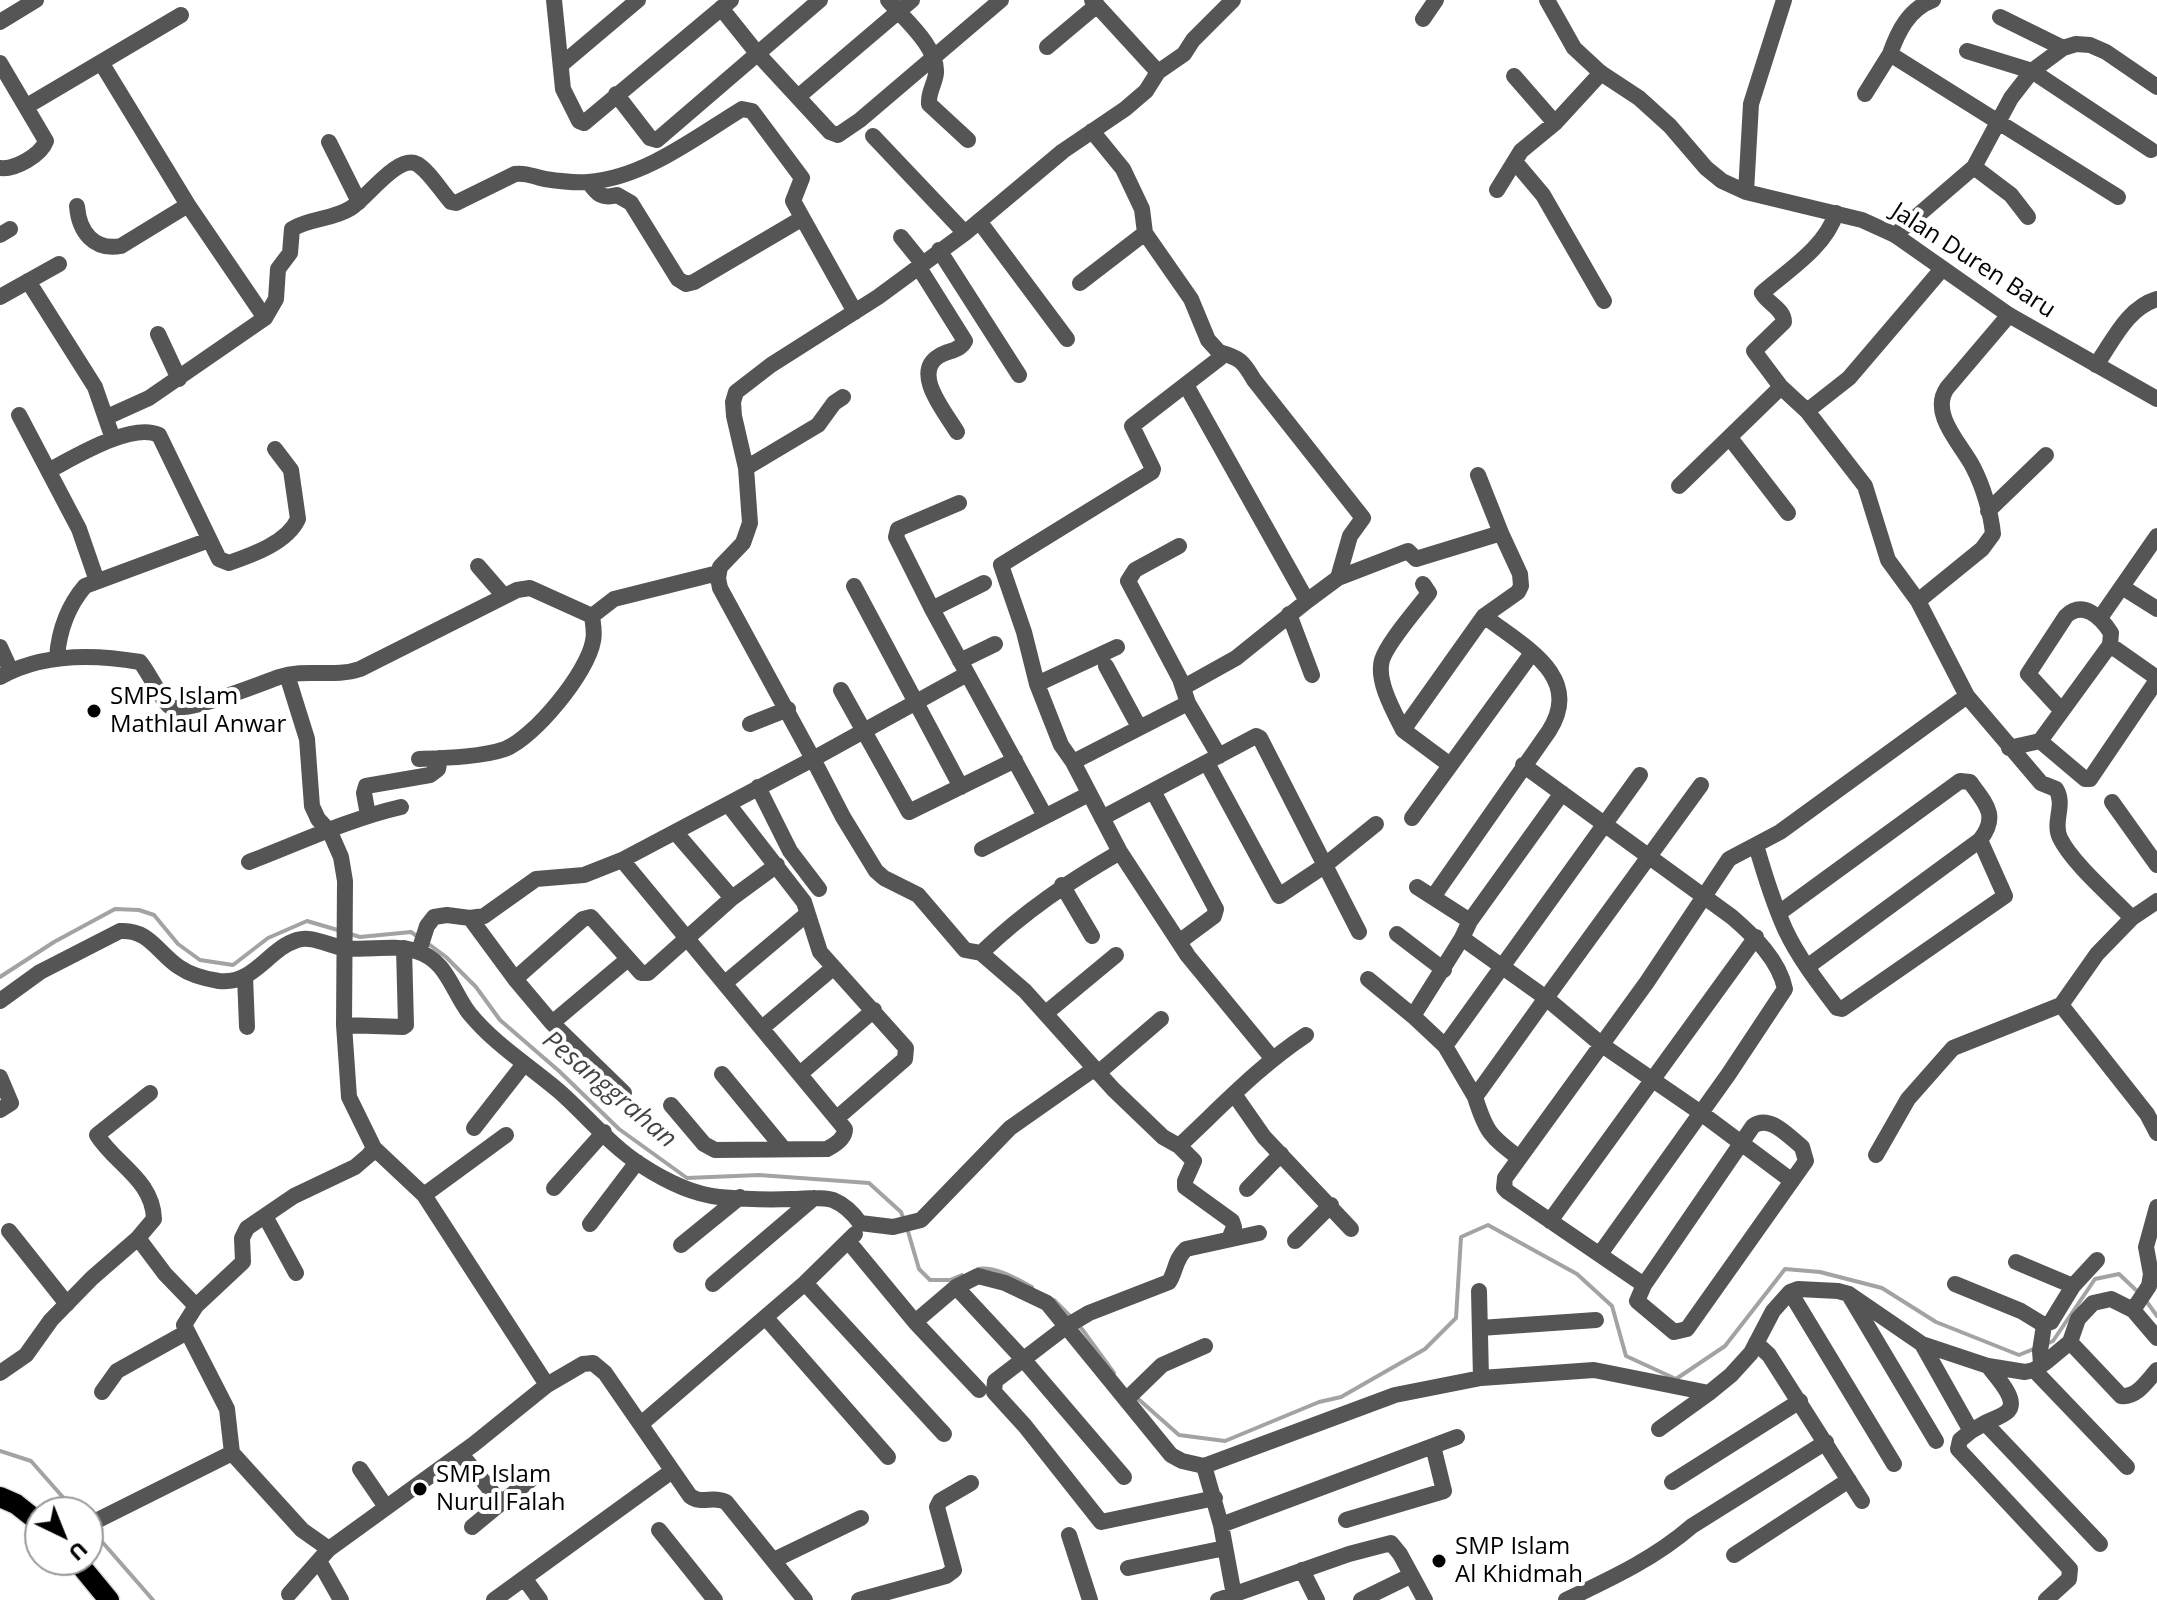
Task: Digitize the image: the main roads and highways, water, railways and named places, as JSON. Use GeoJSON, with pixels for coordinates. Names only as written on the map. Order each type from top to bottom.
{"type":"FeatureCollection","features":[{"type":"Feature","properties":{"kind":"main road"},"geometry":{"type":"LineString","coordinates":[[0,1497],[24,1510]]}},
{"type":"Feature","properties":{"kind":"main road"},"geometry":{"type":"LineString","coordinates":[[89,1576],[109,1600]]}},
{"type":"Feature","properties":{"kind":"waterway","name":"Pesanggrahan"},"geometry":{"type":"LineString","coordinates":[[0,977],[54,942],[115,909],[139,910],[154,915],[178,944],[200,960],[233,965],[268,938],[307,921],[341,931]]}},
{"type":"Feature","properties":{"kind":"waterway","name":"Pesanggrahan"},"geometry":{"type":"LineString","coordinates":[[350,934],[360,937],[411,932],[418,937]]}},
{"type":"Feature","properties":{"kind":"waterway","name":"Pesanggrahan"},"geometry":{"type":"LineString","coordinates":[[426,942],[476,987],[500,1020],[619,1129],[687,1178],[759,1175],[869,1183],[901,1212],[904,1220]]}},
{"type":"Feature","properties":{"kind":"waterway","name":"Pesanggrahan"},"geometry":{"type":"LineString","coordinates":[[1136,1397],[1179,1435],[1225,1441],[1319,1402],[1341,1397],[1425,1349],[1456,1318],[1461,1237],[1488,1225],[1577,1274],[1612,1306],[1626,1356],[1676,1379],[1725,1346],[1785,1269],[1820,1272],[1882,1288],[1936,1322],[2019,1355],[2036,1348]]}},
{"type":"Feature","properties":{"kind":"waterway","name":"Pesanggrahan"},"geometry":{"type":"LineString","coordinates":[[907,1228],[919,1269],[930,1280],[950,1280],[962,1275]]}},
{"type":"Feature","properties":{"kind":"waterway","name":"Pesanggrahan"},"geometry":{"type":"LineString","coordinates":[[978,1269],[999,1271],[1032,1287]]}},
{"type":"Feature","properties":{"kind":"waterway","name":"Pesanggrahan"},"geometry":{"type":"LineString","coordinates":[[2044,1345],[2053,1341],[2095,1279],[2119,1274],[2138,1292]]}},
{"type":"Feature","properties":{"kind":"waterway","name":"Pesanggrahan"},"geometry":{"type":"LineString","coordinates":[[2144,1298],[2157,1316]]}},
{"type":"Feature","properties":{"kind":"waterway","name":"Pesanggrahan"},"geometry":{"type":"LineString","coordinates":[[1054,1300],[1073,1319]]}},
{"type":"Feature","properties":{"kind":"waterway","name":"Pesanggrahan"},"geometry":{"type":"LineString","coordinates":[[1079,1325],[1114,1373]]}},
{"type":"Feature","properties":{"kind":"waterway"},"geometry":{"type":"LineString","coordinates":[[0,1451],[31,1461],[62,1496]]}},
{"type":"Feature","properties":{"kind":"waterway"},"geometry":{"type":"LineString","coordinates":[[104,1544],[153,1600]]}},
{"type":"Feature","properties":{"kind":"place","name":"SMPS Islam Mathlaul Anwar"},"geometry":{"type":"Point","coordinates":[94,711]}},
{"type":"Feature","properties":{"kind":"place","name":"SMP Islam Nurul Falah"},"geometry":{"type":"Point","coordinates":[420,1489]}},
{"type":"Feature","properties":{"kind":"place","name":"SMP Islam Al Khidmah"},"geometry":{"type":"Point","coordinates":[1439,1561]}}]}
